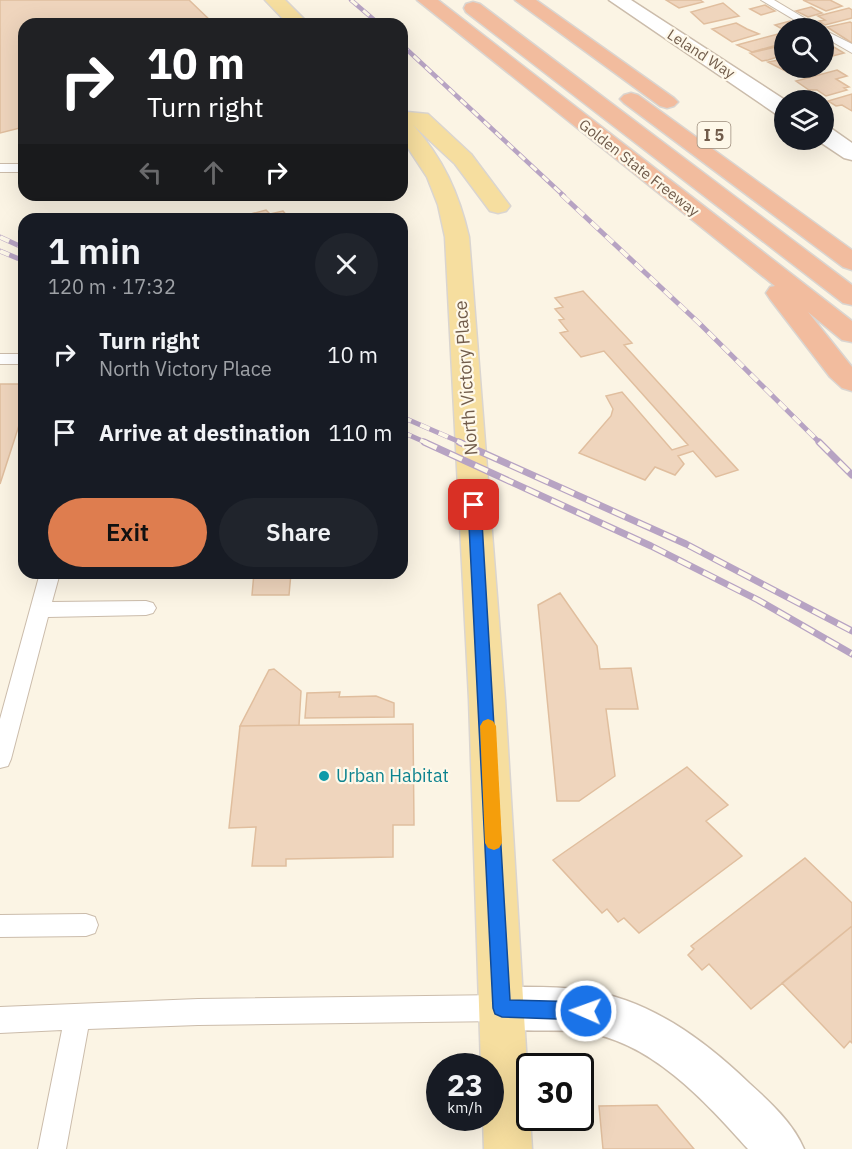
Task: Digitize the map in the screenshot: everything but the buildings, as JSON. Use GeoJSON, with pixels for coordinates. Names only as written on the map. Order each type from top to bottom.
{"type":"FeatureCollection","features":[{"type":"Feature","properties":{"kind":"highway"},"geometry":{"type":"LineString","coordinates":[[403,0],[451,36],[497,55]]}},
{"type":"Feature","properties":{"kind":"highway","name":"Golden State Freeway"},"geometry":{"type":"LineString","coordinates":[[426,0],[852,334]]}},
{"type":"Feature","properties":{"kind":"highway"},"geometry":{"type":"LineString","coordinates":[[462,0],[852,297]]}},
{"type":"Feature","properties":{"kind":"highway"},"geometry":{"type":"LineString","coordinates":[[495,0],[852,261]]}},
{"type":"Feature","properties":{"kind":"highway","name":"I 5"},"geometry":{"type":"LineString","coordinates":[[524,0],[757,166]]}},
{"type":"Feature","properties":{"kind":"highway"},"geometry":{"type":"LineString","coordinates":[[748,254],[840,371],[852,382]]}},
{"type":"Feature","properties":{"kind":"main road"},"geometry":{"type":"LineString","coordinates":[[274,0],[293,18]]}},
{"type":"Feature","properties":{"kind":"main road"},"geometry":{"type":"LineString","coordinates":[[408,118],[420,118],[463,159],[498,206]]}},
{"type":"Feature","properties":{"kind":"main road","name":"North Victory Place"},"geometry":{"type":"LineString","coordinates":[[408,134],[433,165],[449,199],[457,237],[487,699],[508,1149]]}},
{"type":"Feature","properties":{"kind":"street","name":"Leland Way"},"geometry":{"type":"LineString","coordinates":[[618,0],[774,102]]}},
{"type":"Feature","properties":{"kind":"street"},"geometry":{"type":"LineString","coordinates":[[834,141],[852,153]]}},
{"type":"Feature","properties":{"kind":"street"},"geometry":{"type":"LineString","coordinates":[[502,1008],[586,1011],[621,1020],[658,1039],[698,1067],[729,1093],[780,1149]]}},
{"type":"Feature","properties":{"kind":"lane"},"geometry":{"type":"LineString","coordinates":[[766,0],[798,18]]}},
{"type":"Feature","properties":{"kind":"lane"},"geometry":{"type":"LineString","coordinates":[[834,39],[852,50]]}},
{"type":"Feature","properties":{"kind":"lane"},"geometry":{"type":"LineString","coordinates":[[0,168],[18,168]]}},
{"type":"Feature","properties":{"kind":"lane"},"geometry":{"type":"LineString","coordinates":[[0,359],[18,359]]}},
{"type":"Feature","properties":{"kind":"lane"},"geometry":{"type":"LineString","coordinates":[[0,759],[48,579]]}},
{"type":"Feature","properties":{"kind":"lane"},"geometry":{"type":"LineString","coordinates":[[40,610],[146,608]]}},
{"type":"Feature","properties":{"kind":"lane"},"geometry":{"type":"LineString","coordinates":[[0,926],[86,925]]}},
{"type":"Feature","properties":{"kind":"lane"},"geometry":{"type":"LineString","coordinates":[[0,1020],[198,1012],[502,1008]]}},
{"type":"Feature","properties":{"kind":"lane"},"geometry":{"type":"LineString","coordinates":[[52,1149],[77,1018]]}},
{"type":"Feature","properties":{"kind":"railway"},"geometry":{"type":"LineString","coordinates":[[351,0],[372,18]]}},
{"type":"Feature","properties":{"kind":"railway"},"geometry":{"type":"LineString","coordinates":[[408,51],[564,196]]}},
{"type":"Feature","properties":{"kind":"railway"},"geometry":{"type":"LineString","coordinates":[[562,195],[699,323],[820,443]]}},
{"type":"Feature","properties":{"kind":"railway"},"geometry":{"type":"LineString","coordinates":[[0,237],[18,245]]}},
{"type":"Feature","properties":{"kind":"railway"},"geometry":{"type":"LineString","coordinates":[[0,251],[18,258]]}},
{"type":"Feature","properties":{"kind":"railway"},"geometry":{"type":"LineString","coordinates":[[408,420],[462,443]]}},
{"type":"Feature","properties":{"kind":"railway"},"geometry":{"type":"LineString","coordinates":[[408,435],[427,443]]}},
{"type":"Feature","properties":{"kind":"railway"},"geometry":{"type":"LineString","coordinates":[[424,442],[651,546],[758,600],[852,654]]}},
{"type":"Feature","properties":{"kind":"railway"},"geometry":{"type":"LineString","coordinates":[[459,442],[686,544],[852,631]]}},
{"type":"Feature","properties":{"kind":"railway"},"geometry":{"type":"LineString","coordinates":[[820,443],[852,475]]}},
{"type":"Feature","properties":{"kind":"slow traffic"},"geometry":{"type":"LineString","coordinates":[[488,726],[494,843]]}},
{"type":"Feature","properties":{"kind":"place","name":"Urban Habitat"},"geometry":{"type":"Point","coordinates":[324,776]}},
{"type":"Feature","properties":{"kind":"route"},"geometry":{"type":"LineString","coordinates":[[474,505],[487,699],[502,1008],[586,1011]]}}]}
